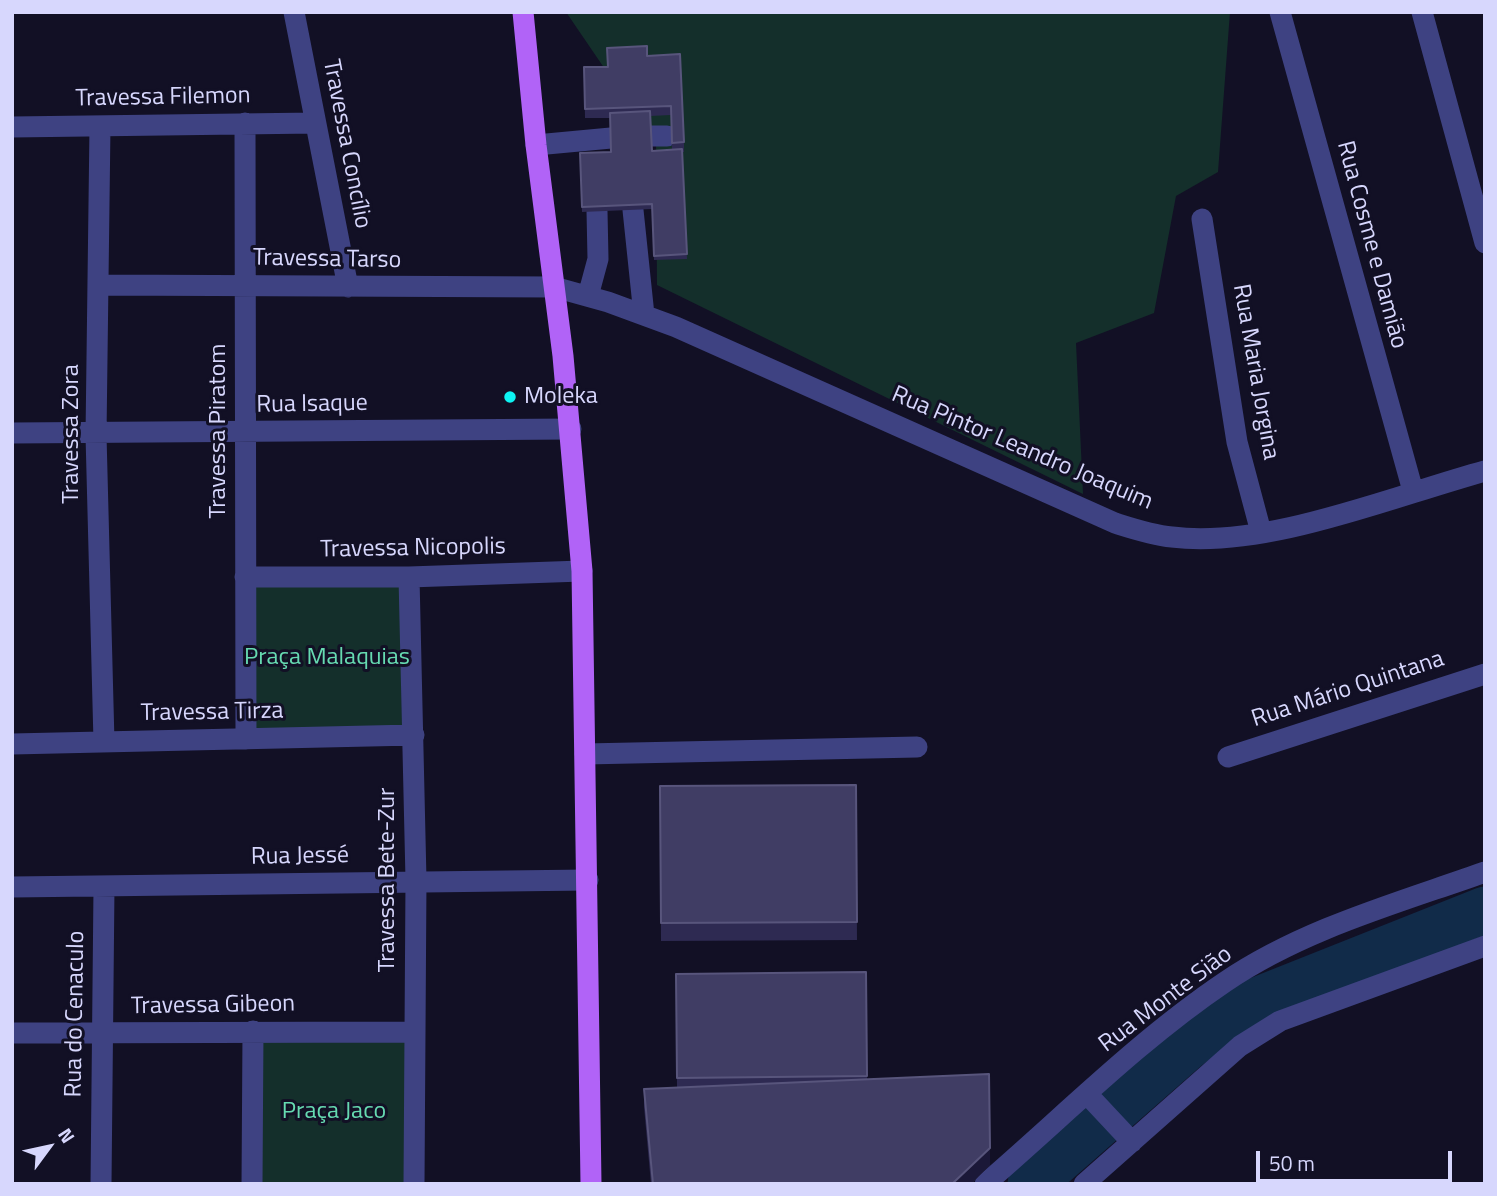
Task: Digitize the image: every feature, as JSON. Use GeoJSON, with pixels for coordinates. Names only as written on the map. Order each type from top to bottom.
{"type":"FeatureCollection","features":[{"type":"Feature","properties":{"kind":"main road"},"geometry":{"type":"LineString","coordinates":[[523,12],[536,145],[571,429],[582,571],[591,1184]]}},
{"type":"Feature","properties":{"kind":"street","name":"Travessa Concílio"},"geometry":{"type":"LineString","coordinates":[[294,12],[348,287]]}},
{"type":"Feature","properties":{"kind":"street","name":"Rua Cosme e Damião"},"geometry":{"type":"LineString","coordinates":[[1280,12],[1413,491]]}},
{"type":"Feature","properties":{"kind":"street"},"geometry":{"type":"LineString","coordinates":[[1422,12],[1485,243]]}},
{"type":"Feature","properties":{"kind":"street","name":"Travessa Piratom"},"geometry":{"type":"LineString","coordinates":[[246,123],[246,739]]}},
{"type":"Feature","properties":{"kind":"street","name":"Travessa Filemon"},"geometry":{"type":"LineString","coordinates":[[12,127],[315,123]]}},
{"type":"Feature","properties":{"kind":"street","name":"Travessa Zora"},"geometry":{"type":"LineString","coordinates":[[100,126],[96,435],[104,742]]}},
{"type":"Feature","properties":{"kind":"street"},"geometry":{"type":"LineString","coordinates":[[536,145],[598,145]]}},
{"type":"Feature","properties":{"kind":"street"},"geometry":{"type":"LineString","coordinates":[[633,210],[644,237],[644,316]]}},
{"type":"Feature","properties":{"kind":"street"},"geometry":{"type":"LineString","coordinates":[[588,296],[598,259],[597,212]]}},
{"type":"Feature","properties":{"kind":"street","name":"Rua Maria Jorgina"},"geometry":{"type":"LineString","coordinates":[[1202,219],[1237,442],[1261,532]]}},
{"type":"Feature","properties":{"kind":"street","name":"Travessa Tarso"},"geometry":{"type":"LineString","coordinates":[[99,285],[554,287]]}},
{"type":"Feature","properties":{"kind":"street","name":"Rua Pintor Leandro Joaquim"},"geometry":{"type":"LineString","coordinates":[[554,287],[588,296],[711,341],[1115,523],[1174,537],[1205,539],[1296,525],[1485,471]]}},
{"type":"Feature","properties":{"kind":"street","name":"Rua Isaque"},"geometry":{"type":"LineString","coordinates":[[12,433],[96,435],[571,429]]}},
{"type":"Feature","properties":{"kind":"street","name":"Travessa Nicopolis"},"geometry":{"type":"LineString","coordinates":[[245,578],[409,577],[582,571]]}},
{"type":"Feature","properties":{"kind":"street","name":"Travessa Bete-Zur"},"geometry":{"type":"LineString","coordinates":[[409,577],[416,880],[414,1184]]}},
{"type":"Feature","properties":{"kind":"street","name":"Rua Mário Quintana"},"geometry":{"type":"LineString","coordinates":[[1228,757],[1485,674]]}},
{"type":"Feature","properties":{"kind":"street","name":"Travessa Tirza"},"geometry":{"type":"LineString","coordinates":[[12,744],[414,735]]}},
{"type":"Feature","properties":{"kind":"street"},"geometry":{"type":"LineString","coordinates":[[585,754],[917,747]]}},
{"type":"Feature","properties":{"kind":"street","name":"Rua Monte Sião"},"geometry":{"type":"LineString","coordinates":[[985,1184],[1093,1101],[1170,1023],[1238,974],[1339,924],[1485,872]]}},
{"type":"Feature","properties":{"kind":"street","name":"Rua Jessé"},"geometry":{"type":"LineString","coordinates":[[12,887],[588,880]]}},
{"type":"Feature","properties":{"kind":"street","name":"Rua do Cenaculo"},"geometry":{"type":"LineString","coordinates":[[101,1184],[104,887]]}},
{"type":"Feature","properties":{"kind":"street"},"geometry":{"type":"LineString","coordinates":[[1084,1184],[1240,1046],[1280,1021],[1485,946]]}},
{"type":"Feature","properties":{"kind":"street"},"geometry":{"type":"LineString","coordinates":[[252,1184],[253,1031]]}},
{"type":"Feature","properties":{"kind":"street","name":"Travessa Gibeon"},"geometry":{"type":"LineString","coordinates":[[12,1033],[414,1032]]}},
{"type":"Feature","properties":{"kind":"street"},"geometry":{"type":"LineString","coordinates":[[1093,1101],[1132,1142]]}},
{"type":"Feature","properties":{"kind":"green space"},"geometry":{"type":"Polygon","coordinates":[[[566,12],[1230,12],[1218,172],[1176,196],[1154,313],[1076,343],[1083,494],[657,285],[656,144],[566,12]]]}},
{"type":"Feature","properties":{"kind":"green space","name":"Praça Malaquias"},"geometry":{"type":"Polygon","coordinates":[[[253,586],[401,586],[402,731],[254,731],[253,586]]]}},
{"type":"Feature","properties":{"kind":"green space","name":"Praça Jaco"},"geometry":{"type":"Polygon","coordinates":[[[260,1041],[407,1041],[408,1184],[261,1184],[260,1041]]]}},
{"type":"Feature","properties":{"kind":"building"},"geometry":{"type":"Polygon","coordinates":[[[647,46],[647,56],[680,54],[684,142],[672,143],[671,106],[585,109],[584,67],[608,67],[607,48],[647,46]]]}},
{"type":"Feature","properties":{"kind":"building"},"geometry":{"type":"Polygon","coordinates":[[[650,111],[652,151],[682,149],[687,254],[654,256],[652,204],[582,207],[580,153],[611,152],[610,113],[650,111]]]}},
{"type":"Feature","properties":{"kind":"building"},"geometry":{"type":"Polygon","coordinates":[[[856,785],[857,922],[661,923],[660,786],[856,785]]]}},
{"type":"Feature","properties":{"kind":"building"},"geometry":{"type":"Polygon","coordinates":[[[866,972],[867,1076],[677,1078],[676,974],[866,972]]]}},
{"type":"Feature","properties":{"kind":"building"},"geometry":{"type":"Polygon","coordinates":[[[989,1074],[990,1148],[952,1184],[653,1184],[644,1089],[989,1074]]]}},
{"type":"Feature","properties":{"kind":"waterway"},"geometry":{"type":"LineString","coordinates":[[1031,1184],[1187,1047],[1241,1007],[1485,910]]}},
{"type":"Feature","properties":{"kind":"place","name":"Moleka"},"geometry":{"type":"Point","coordinates":[510,397]}}]}
